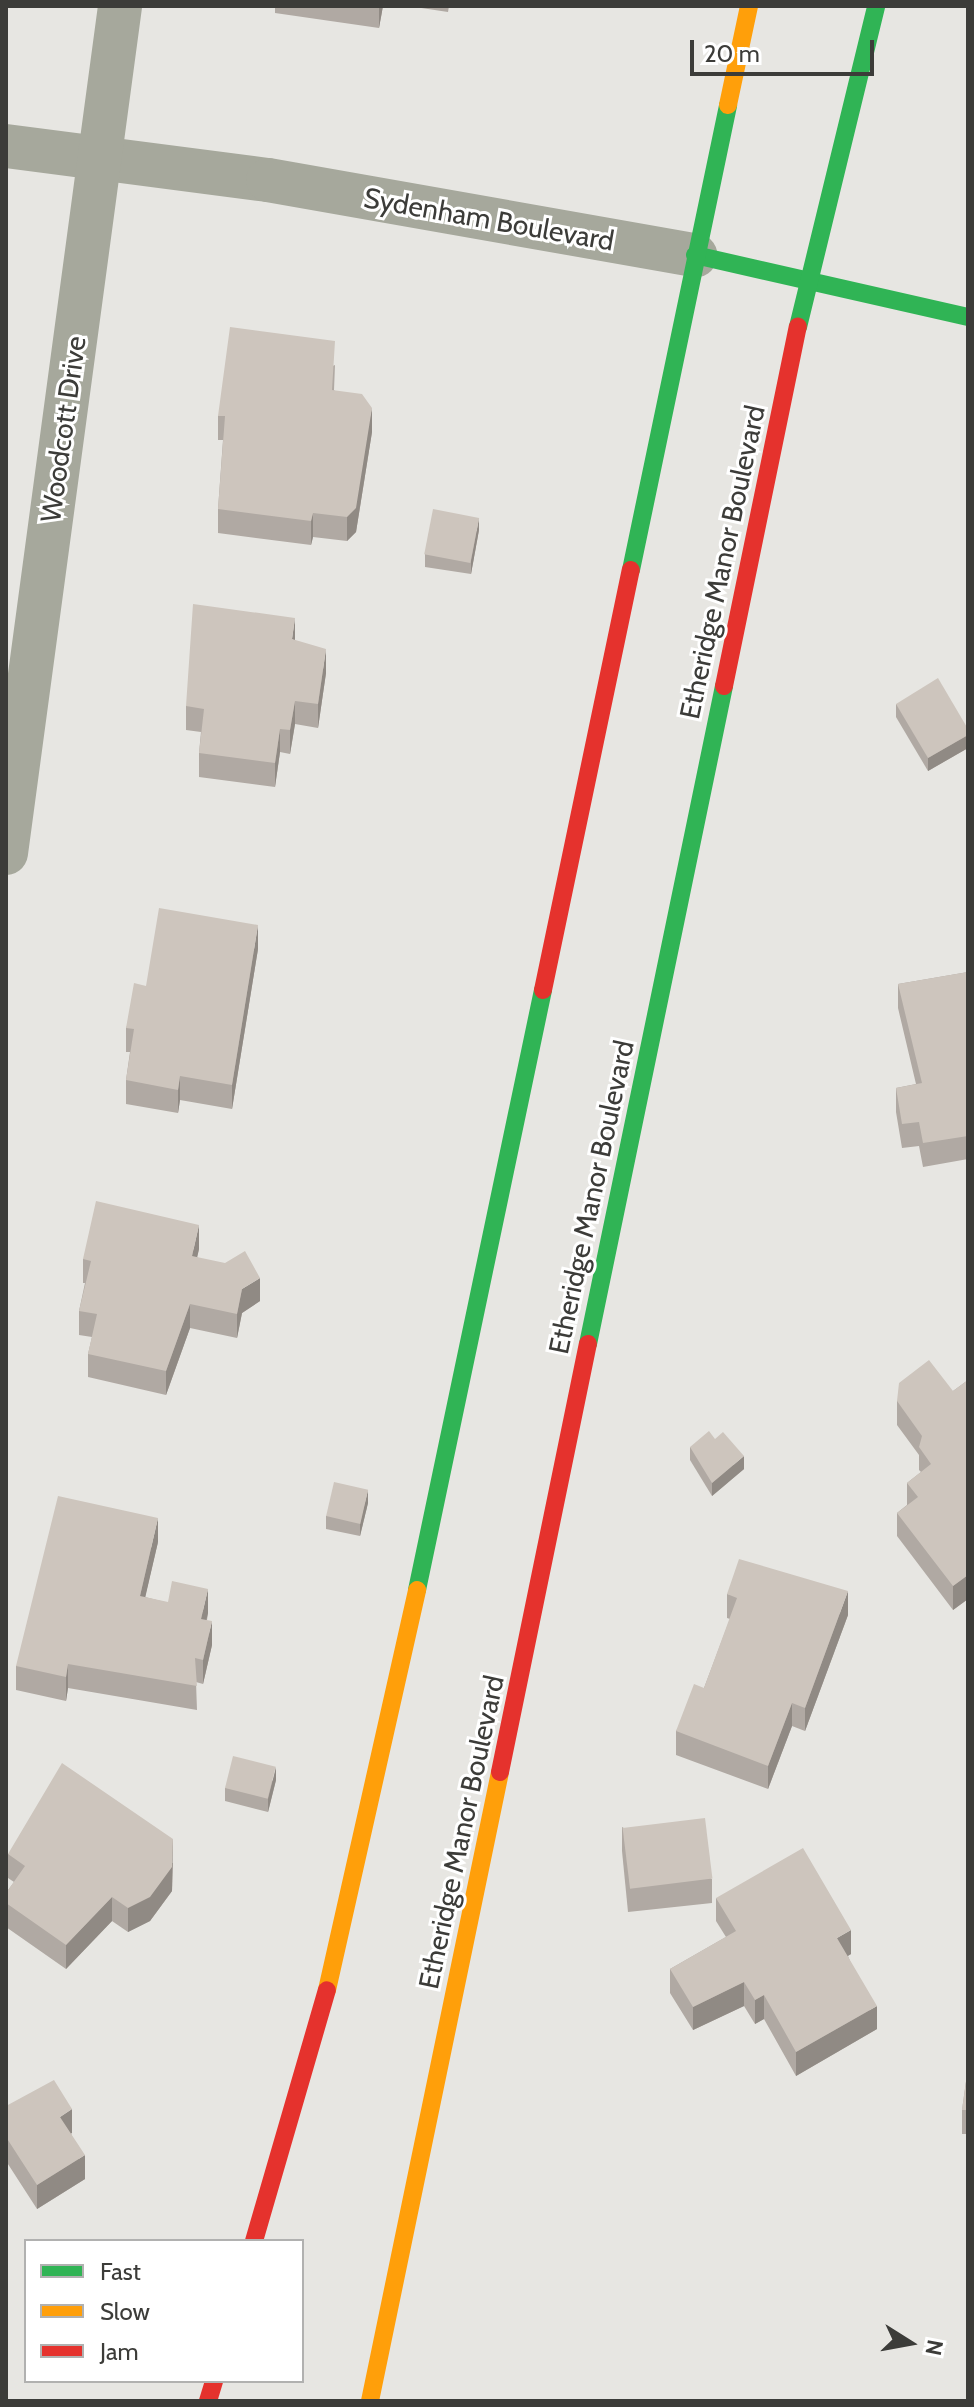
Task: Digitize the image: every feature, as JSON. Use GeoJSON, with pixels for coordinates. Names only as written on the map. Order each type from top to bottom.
{"type":"FeatureCollection","features":[{"type":"Feature","properties":{"kind":"main road"},"geometry":{"type":"LineString","coordinates":[[255,2239],[349,1913],[749,6]]}},
{"type":"Feature","properties":{"kind":"main road","name":"Etheridge Manor Boulevard"},"geometry":{"type":"LineString","coordinates":[[370,2401],[809,276],[876,6]]}},
{"type":"Feature","properties":{"kind":"main road","name":"Sydenham Boulevard"},"geometry":{"type":"LineString","coordinates":[[695,255],[809,276],[968,317]]}},
{"type":"Feature","properties":{"kind":"street","name":"Woodcott Drive"},"geometry":{"type":"LineString","coordinates":[[6,853],[120,6]]}},
{"type":"Feature","properties":{"kind":"street","name":"Sydenham Boulevard"},"geometry":{"type":"LineString","coordinates":[[6,146],[99,158],[695,255]]}},
{"type":"Feature","properties":{"kind":"building"},"geometry":{"type":"Polygon","coordinates":[[[230,327],[335,341],[332,390],[362,394],[372,408],[356,508],[347,517],[313,513],[311,521],[218,509],[225,416],[218,416],[230,327]]]}},
{"type":"Feature","properties":{"kind":"building"},"geometry":{"type":"Polygon","coordinates":[[[433,509],[479,518],[470,563],[424,554],[433,509]]]}},
{"type":"Feature","properties":{"kind":"building"},"geometry":{"type":"Polygon","coordinates":[[[193,604],[295,618],[292,639],[326,649],[318,704],[295,701],[290,730],[280,729],[275,763],[199,753],[204,709],[186,706],[193,604]]]}},
{"type":"Feature","properties":{"kind":"building"},"geometry":{"type":"Polygon","coordinates":[[[938,678],[968,729],[968,735],[928,758],[896,704],[938,678]]]}},
{"type":"Feature","properties":{"kind":"building"},"geometry":{"type":"Polygon","coordinates":[[[159,908],[258,925],[232,1085],[180,1076],[178,1090],[126,1080],[134,1029],[126,1028],[134,983],[146,986],[159,908]]]}},
{"type":"Feature","properties":{"kind":"building"},"geometry":{"type":"Polygon","coordinates":[[[968,972],[968,1136],[923,1143],[919,1122],[902,1124],[896,1088],[922,1083],[898,984],[968,972]]]}},
{"type":"Feature","properties":{"kind":"building"},"geometry":{"type":"Polygon","coordinates":[[[96,1201],[199,1225],[192,1256],[225,1263],[245,1251],[260,1278],[242,1289],[237,1314],[190,1304],[166,1371],[88,1354],[97,1314],[79,1311],[91,1261],[83,1259],[96,1201]]]}},
{"type":"Feature","properties":{"kind":"building"},"geometry":{"type":"Polygon","coordinates":[[[929,1360],[953,1391],[968,1380],[968,1575],[953,1586],[897,1513],[918,1497],[907,1483],[931,1464],[919,1447],[922,1436],[897,1401],[899,1383],[929,1360]]]}},
{"type":"Feature","properties":{"kind":"building"},"geometry":{"type":"Polygon","coordinates":[[[709,1431],[715,1439],[723,1432],[744,1456],[712,1483],[690,1447],[709,1431]]]}},
{"type":"Feature","properties":{"kind":"building"},"geometry":{"type":"Polygon","coordinates":[[[334,1482],[368,1490],[360,1524],[326,1516],[334,1482]]]}},
{"type":"Feature","properties":{"kind":"building"},"geometry":{"type":"Polygon","coordinates":[[[58,1496],[158,1518],[140,1596],[168,1602],[172,1581],[208,1589],[201,1619],[212,1621],[203,1660],[195,1658],[197,1686],[68,1664],[66,1677],[16,1666],[58,1496]]]}},
{"type":"Feature","properties":{"kind":"building"},"geometry":{"type":"Polygon","coordinates":[[[739,1559],[848,1591],[805,1708],[792,1703],[768,1766],[676,1731],[694,1684],[704,1688],[737,1598],[727,1594],[739,1559]]]}},
{"type":"Feature","properties":{"kind":"building"},"geometry":{"type":"Polygon","coordinates":[[[233,1756],[276,1767],[268,1799],[225,1788],[233,1756]]]}},
{"type":"Feature","properties":{"kind":"building"},"geometry":{"type":"Polygon","coordinates":[[[62,1763],[173,1839],[172,1867],[150,1897],[128,1908],[112,1897],[66,1945],[6,1903],[6,1893],[25,1866],[8,1854],[62,1763]]]}},
{"type":"Feature","properties":{"kind":"building"},"geometry":{"type":"Polygon","coordinates":[[[705,1818],[712,1879],[630,1889],[623,1828],[705,1818]]]}},
{"type":"Feature","properties":{"kind":"building"},"geometry":{"type":"Polygon","coordinates":[[[803,1848],[851,1930],[837,1938],[877,2006],[796,2052],[764,1995],[755,2000],[744,1982],[693,2007],[670,1969],[736,1931],[716,1898],[803,1848]]]}},
{"type":"Feature","properties":{"kind":"building"},"geometry":{"type":"Polygon","coordinates":[[[968,2067],[968,2110],[962,2110],[968,2067]]]}},
{"type":"Feature","properties":{"kind":"building"},"geometry":{"type":"Polygon","coordinates":[[[54,2080],[72,2109],[60,2117],[85,2155],[37,2185],[6,2137],[6,2106],[54,2080]]]}},
{"type":"Feature","properties":{"kind":"traffic: fast"},"geometry":{"type":"LineString","coordinates":[[798,327],[876,6]]}},
{"type":"Feature","properties":{"kind":"traffic: fast"},"geometry":{"type":"LineString","coordinates":[[631,570],[728,105]]}},
{"type":"Feature","properties":{"kind":"traffic: fast"},"geometry":{"type":"LineString","coordinates":[[695,255],[968,317]]}},
{"type":"Feature","properties":{"kind":"traffic: fast"},"geometry":{"type":"LineString","coordinates":[[588,1344],[724,686]]}},
{"type":"Feature","properties":{"kind":"traffic: fast"},"geometry":{"type":"LineString","coordinates":[[417,1590],[543,990]]}},
{"type":"Feature","properties":{"kind":"traffic: slow"},"geometry":{"type":"LineString","coordinates":[[728,105],[749,6]]}},
{"type":"Feature","properties":{"kind":"traffic: slow"},"geometry":{"type":"LineString","coordinates":[[327,1990],[417,1590]]}},
{"type":"Feature","properties":{"kind":"traffic: slow"},"geometry":{"type":"LineString","coordinates":[[370,2401],[500,1772]]}},
{"type":"Feature","properties":{"kind":"traffic: jam"},"geometry":{"type":"LineString","coordinates":[[724,686],[798,327]]}},
{"type":"Feature","properties":{"kind":"traffic: jam"},"geometry":{"type":"LineString","coordinates":[[543,990],[631,570]]}},
{"type":"Feature","properties":{"kind":"traffic: jam"},"geometry":{"type":"LineString","coordinates":[[500,1772],[588,1344]]}},
{"type":"Feature","properties":{"kind":"traffic: jam"},"geometry":{"type":"LineString","coordinates":[[255,2239],[327,1990]]}},
{"type":"Feature","properties":{"kind":"traffic: jam"},"geometry":{"type":"LineString","coordinates":[[208,2401],[213,2383]]}}]}
